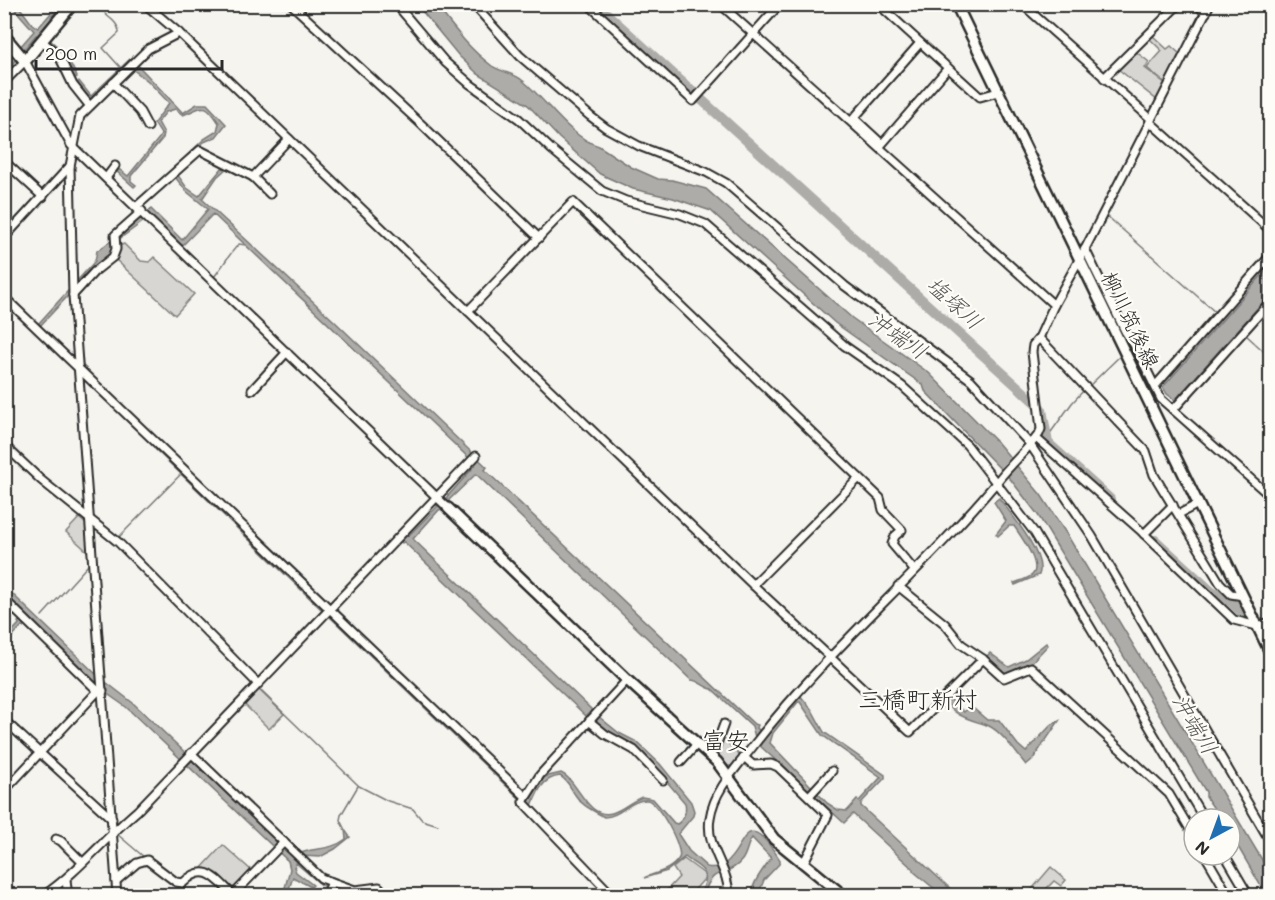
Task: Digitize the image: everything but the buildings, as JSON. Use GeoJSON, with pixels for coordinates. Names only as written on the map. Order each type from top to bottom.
{"type":"FeatureCollection","features":[{"type":"Feature","properties":{"kind":"main road","name":"柳川筑後線"},"geometry":{"type":"LineString","coordinates":[[956,4],[998,92],[1082,253],[1243,596],[1266,625],[1270,652]]}},
{"type":"Feature","properties":{"kind":"main road"},"geometry":{"type":"LineString","coordinates":[[4,36],[25,61],[43,42],[71,5]]}},
{"type":"Feature","properties":{"kind":"main road"},"geometry":{"type":"LineString","coordinates":[[448,508],[627,680],[708,754],[730,777],[766,829],[803,864],[844,896]]}},
{"type":"Feature","properties":{"kind":"street"},"geometry":{"type":"LineString","coordinates":[[145,4],[179,33],[753,585],[910,732],[983,659]]}},
{"type":"Feature","properties":{"kind":"street"},"geometry":{"type":"LineString","coordinates":[[291,4],[420,123],[539,238]]}},
{"type":"Feature","properties":{"kind":"street"},"geometry":{"type":"LineString","coordinates":[[396,4],[445,62],[470,84],[519,119],[551,149],[602,190],[626,201],[680,214],[705,224],[844,346],[902,386],[967,445],[997,481],[1034,532],[1197,807]]}},
{"type":"Feature","properties":{"kind":"street"},"geometry":{"type":"LineString","coordinates":[[473,4],[520,56],[598,122],[639,147],[706,172],[726,183],[845,286],[971,380],[1030,445],[1092,536],[1270,841]]}},
{"type":"Feature","properties":{"kind":"street"},"geometry":{"type":"LineString","coordinates":[[588,4],[693,101],[780,4]]}},
{"type":"Feature","properties":{"kind":"street"},"geometry":{"type":"LineString","coordinates":[[720,4],[1054,305]]}},
{"type":"Feature","properties":{"kind":"street"},"geometry":{"type":"LineString","coordinates":[[878,4],[980,97],[998,92]]}},
{"type":"Feature","properties":{"kind":"street"},"geometry":{"type":"LineString","coordinates":[[1022,4],[1270,230]]}},
{"type":"Feature","properties":{"kind":"street"},"geometry":{"type":"LineString","coordinates":[[1104,78],[1179,4]]}},
{"type":"Feature","properties":{"kind":"street"},"geometry":{"type":"LineString","coordinates":[[1196,4],[1206,13]]}},
{"type":"Feature","properties":{"kind":"street"},"geometry":{"type":"LineString","coordinates":[[729,896],[725,873],[710,842],[709,819],[715,799],[744,757],[793,696],[974,509],[1036,438],[1041,429],[1033,345],[1039,338],[1210,4]]}},
{"type":"Feature","properties":{"kind":"street"},"geometry":{"type":"LineString","coordinates":[[117,896],[73,295],[70,166],[80,116],[89,105],[148,49],[179,33]]}},
{"type":"Feature","properties":{"kind":"street"},"geometry":{"type":"LineString","coordinates":[[43,42],[59,56],[73,85],[89,105]]}},
{"type":"Feature","properties":{"kind":"street"},"geometry":{"type":"LineString","coordinates":[[920,43],[854,118],[882,144],[948,68]]}},
{"type":"Feature","properties":{"kind":"street"},"geometry":{"type":"LineString","coordinates":[[4,82],[25,61],[65,136],[74,148],[448,508]]}},
{"type":"Feature","properties":{"kind":"street"},"geometry":{"type":"LineString","coordinates":[[114,83],[140,112],[148,127]]}},
{"type":"Feature","properties":{"kind":"street"},"geometry":{"type":"LineString","coordinates":[[253,177],[289,139]]}},
{"type":"Feature","properties":{"kind":"street"},"geometry":{"type":"LineString","coordinates":[[73,295],[94,272],[113,256],[116,249],[115,235],[200,150],[253,177],[270,194]]}},
{"type":"Feature","properties":{"kind":"street"},"geometry":{"type":"LineString","coordinates":[[4,161],[43,197]]}},
{"type":"Feature","properties":{"kind":"street"},"geometry":{"type":"LineString","coordinates":[[4,238],[70,166]]}},
{"type":"Feature","properties":{"kind":"street"},"geometry":{"type":"LineString","coordinates":[[106,178],[115,166]]}},
{"type":"Feature","properties":{"kind":"street"},"geometry":{"type":"LineString","coordinates":[[468,311],[573,202],[880,498],[883,510],[902,530],[892,544],[914,570]]}},
{"type":"Feature","properties":{"kind":"street"},"geometry":{"type":"LineString","coordinates":[[1082,253],[1125,331],[1136,346],[1161,399],[1270,496]]}},
{"type":"Feature","properties":{"kind":"street"},"geometry":{"type":"LineString","coordinates":[[1156,385],[1270,256]]}},
{"type":"Feature","properties":{"kind":"street"},"geometry":{"type":"LineString","coordinates":[[4,297],[525,796]]}},
{"type":"Feature","properties":{"kind":"street"},"geometry":{"type":"LineString","coordinates":[[1173,410],[1270,302]]}},
{"type":"Feature","properties":{"kind":"street"},"geometry":{"type":"LineString","coordinates":[[1039,338],[1146,451],[1154,475],[1220,583],[1231,594],[1243,596]]}},
{"type":"Feature","properties":{"kind":"street"},"geometry":{"type":"LineString","coordinates":[[252,390],[287,352]]}},
{"type":"Feature","properties":{"kind":"street"},"geometry":{"type":"LineString","coordinates":[[1036,438],[1144,534],[1234,620],[1266,625]]}},
{"type":"Feature","properties":{"kind":"street"},"geometry":{"type":"LineString","coordinates":[[4,445],[41,480],[118,542],[257,683]]}},
{"type":"Feature","properties":{"kind":"street"},"geometry":{"type":"LineString","coordinates":[[43,896],[66,879],[112,832],[137,811],[476,456]]}},
{"type":"Feature","properties":{"kind":"street"},"geometry":{"type":"LineString","coordinates":[[753,585],[859,478]]}},
{"type":"Feature","properties":{"kind":"street"},"geometry":{"type":"LineString","coordinates":[[1179,514],[1198,504]]}},
{"type":"Feature","properties":{"kind":"street"},"geometry":{"type":"LineString","coordinates":[[1144,534],[1173,505]]}},
{"type":"Feature","properties":{"kind":"street"},"geometry":{"type":"LineString","coordinates":[[898,586],[945,624],[961,644],[983,659],[1004,678],[1030,667],[1169,794],[1182,816]]}},
{"type":"Feature","properties":{"kind":"street"},"geometry":{"type":"LineString","coordinates":[[4,599],[101,690]]}},
{"type":"Feature","properties":{"kind":"street"},"geometry":{"type":"LineString","coordinates":[[613,896],[523,802],[540,775],[627,680]]}},
{"type":"Feature","properties":{"kind":"street"},"geometry":{"type":"LineString","coordinates":[[4,791],[101,690]]}},
{"type":"Feature","properties":{"kind":"street"},"geometry":{"type":"LineString","coordinates":[[4,720],[112,819]]}},
{"type":"Feature","properties":{"kind":"street"},"geometry":{"type":"LineString","coordinates":[[590,720],[605,734],[634,750],[663,780]]}},
{"type":"Feature","properties":{"kind":"street"},"geometry":{"type":"LineString","coordinates":[[708,754],[716,746],[724,724]]}},
{"type":"Feature","properties":{"kind":"street"},"geometry":{"type":"LineString","coordinates":[[681,762],[697,744]]}},
{"type":"Feature","properties":{"kind":"street"},"geometry":{"type":"LineString","coordinates":[[191,753],[321,878],[356,890],[379,887],[387,896]]}},
{"type":"Feature","properties":{"kind":"street"},"geometry":{"type":"LineString","coordinates":[[744,757],[753,765],[771,764],[778,767],[784,778],[809,796],[828,815],[803,864]]}},
{"type":"Feature","properties":{"kind":"street"},"geometry":{"type":"LineString","coordinates":[[809,796],[832,771]]}},
{"type":"Feature","properties":{"kind":"street"},"geometry":{"type":"LineString","coordinates":[[56,839],[61,841],[82,862]]}},
{"type":"Feature","properties":{"kind":"street"},"geometry":{"type":"LineString","coordinates":[[116,881],[137,863],[147,860],[176,882],[183,883],[192,875],[206,872],[231,893],[235,893],[284,842]]}},
{"type":"Feature","properties":{"kind":"street"},"geometry":{"type":"LineString","coordinates":[[1212,867],[1229,896]]}},
{"type":"Feature","properties":{"kind":"street"},"geometry":{"type":"LineString","coordinates":[[1232,867],[1249,896]]}},
{"type":"Feature","properties":{"kind":"street"},"geometry":{"type":"LineString","coordinates":[[66,879],[67,889],[71,896]]}},
{"type":"Feature","properties":{"kind":"street"},"geometry":{"type":"LineString","coordinates":[[326,896],[332,882]]}},
{"type":"Feature","properties":{"kind":"shaded area"},"geometry":{"type":"Polygon","coordinates":[[[11,5],[18,5],[32,24],[38,28],[58,5],[61,5],[51,17],[43,34],[66,54],[77,77],[74,79],[64,57],[36,35],[5,73],[5,64],[34,31],[11,5]]]}},
{"type":"Feature","properties":{"kind":"shaded area","name":"沖端川"},"geometry":{"type":"Polygon","coordinates":[[[417,5],[436,5],[476,52],[496,68],[522,80],[568,126],[588,142],[599,146],[631,167],[658,179],[672,180],[706,189],[852,318],[929,373],[998,443],[1041,495],[1230,807],[1213,807],[1206,797],[1206,792],[1038,515],[1011,480],[925,391],[923,385],[835,323],[711,211],[673,198],[633,189],[600,174],[559,138],[528,105],[478,74],[459,56],[417,5]]]}},
{"type":"Feature","properties":{"kind":"shaded area"},"geometry":{"type":"Polygon","coordinates":[[[1152,35],[1167,49],[1171,46],[1181,55],[1166,84],[1147,68],[1162,51],[1149,38],[1152,35]]]}},
{"type":"Feature","properties":{"kind":"shaded area"},"geometry":{"type":"Polygon","coordinates":[[[1135,51],[1149,62],[1145,68],[1166,84],[1157,100],[1118,69],[1135,51]]]}},
{"type":"Feature","properties":{"kind":"shaded area"},"geometry":{"type":"Polygon","coordinates":[[[131,58],[183,113],[197,104],[207,104],[226,124],[216,137],[204,142],[176,168],[204,139],[217,131],[219,123],[207,108],[203,107],[183,115],[175,109],[166,112],[158,122],[164,133],[163,138],[131,176],[131,181],[136,185],[134,187],[115,170],[120,170],[128,176],[160,137],[161,134],[154,123],[169,103],[148,81],[128,66],[90,99],[77,83],[79,81],[91,96],[131,58]]]}},
{"type":"Feature","properties":{"kind":"shaded area"},"geometry":{"type":"Polygon","coordinates":[[[222,168],[226,169],[217,177],[202,199],[487,467],[485,470],[754,724],[758,725],[757,728],[762,733],[799,694],[812,710],[824,732],[885,775],[885,778],[861,803],[861,806],[957,895],[942,895],[853,814],[844,823],[759,745],[752,726],[712,689],[691,680],[476,474],[449,500],[449,503],[443,499],[472,469],[470,467],[474,463],[213,214],[181,247],[151,216],[118,240],[126,230],[151,209],[182,240],[208,209],[186,191],[175,177],[177,174],[187,188],[199,196],[222,168]],[[800,702],[773,733],[770,743],[827,803],[838,810],[847,811],[881,777],[822,735],[800,702]]]}},
{"type":"Feature","properties":{"kind":"shaded area"},"geometry":{"type":"Polygon","coordinates":[[[111,241],[113,252],[109,258],[94,268],[40,326],[38,324],[95,261],[97,251],[111,241]]]}},
{"type":"Feature","properties":{"kind":"shaded area"},"geometry":{"type":"Polygon","coordinates":[[[124,244],[141,261],[149,262],[154,257],[194,294],[175,315],[115,259],[119,246],[124,244]]]}},
{"type":"Feature","properties":{"kind":"shaded area"},"geometry":{"type":"Polygon","coordinates":[[[1270,266],[1270,294],[1175,400],[1167,394],[1163,387],[1270,266]]]}},
{"type":"Feature","properties":{"kind":"shaded area"},"geometry":{"type":"Polygon","coordinates":[[[156,447],[323,607],[321,609],[155,449],[156,447]]]}},
{"type":"Feature","properties":{"kind":"shaded area"},"geometry":{"type":"Polygon","coordinates":[[[999,498],[1026,535],[1038,557],[1040,567],[1039,575],[1015,585],[1014,583],[1032,575],[1035,565],[1029,550],[1014,526],[1009,526],[998,536],[996,534],[1006,521],[994,502],[999,498]]]}},
{"type":"Feature","properties":{"kind":"shaded area"},"geometry":{"type":"Polygon","coordinates":[[[437,504],[442,509],[413,539],[592,710],[586,716],[404,542],[399,541],[406,534],[408,536],[437,507],[437,504]]]}},
{"type":"Feature","properties":{"kind":"shaded area"},"geometry":{"type":"Polygon","coordinates":[[[79,518],[87,525],[89,553],[66,532],[79,518]]]}},
{"type":"Feature","properties":{"kind":"shaded area"},"geometry":{"type":"Polygon","coordinates":[[[4,586],[98,676],[133,703],[294,856],[340,843],[346,839],[345,830],[350,837],[335,849],[320,857],[300,856],[294,867],[296,872],[313,885],[311,887],[293,877],[287,895],[283,895],[290,869],[288,861],[126,707],[96,686],[28,618],[23,627],[5,644],[5,639],[19,624],[18,622],[27,617],[5,595],[4,586]]]}},
{"type":"Feature","properties":{"kind":"shaded area"},"geometry":{"type":"Polygon","coordinates":[[[330,615],[522,798],[520,799],[330,615]]]}},
{"type":"Feature","properties":{"kind":"shaded area"},"geometry":{"type":"Polygon","coordinates":[[[1046,643],[1048,645],[1031,663],[1006,676],[986,657],[990,653],[1009,667],[1026,659],[1046,643]]]}},
{"type":"Feature","properties":{"kind":"shaded area"},"geometry":{"type":"Polygon","coordinates":[[[258,689],[284,714],[269,729],[244,704],[258,689]]]}},
{"type":"Feature","properties":{"kind":"shaded area"},"geometry":{"type":"Polygon","coordinates":[[[948,697],[964,712],[967,709],[974,709],[987,720],[999,720],[1026,752],[1051,725],[1059,721],[1033,759],[1026,765],[994,729],[953,710],[946,700],[948,697]]]}},
{"type":"Feature","properties":{"kind":"shaded area"},"geometry":{"type":"Polygon","coordinates":[[[598,716],[619,733],[637,742],[660,764],[691,802],[693,816],[678,834],[689,851],[707,867],[720,866],[730,859],[748,834],[756,833],[766,841],[780,863],[764,880],[758,895],[751,895],[752,890],[771,858],[752,838],[744,858],[736,866],[716,875],[704,895],[695,895],[702,890],[705,880],[704,871],[685,857],[667,871],[644,878],[668,868],[676,862],[680,853],[674,836],[652,802],[641,800],[615,814],[604,817],[582,803],[560,776],[544,783],[531,808],[526,803],[544,777],[561,773],[573,783],[589,805],[603,814],[620,810],[642,797],[653,799],[674,823],[677,824],[681,820],[685,812],[685,803],[658,771],[595,720],[598,716]]]}},
{"type":"Feature","properties":{"kind":"shaded area"},"geometry":{"type":"Polygon","coordinates":[[[722,737],[741,757],[734,766],[728,766],[712,752],[722,737]]]}},
{"type":"Feature","properties":{"kind":"shaded area","name":"沖端川"},"geometry":{"type":"Polygon","coordinates":[[[1242,826],[1270,873],[1270,895],[1266,895],[1242,854],[1242,826]]]}},
{"type":"Feature","properties":{"kind":"shaded area"},"geometry":{"type":"Polygon","coordinates":[[[223,845],[252,871],[233,892],[208,870],[199,871],[223,845]]]}},
{"type":"Feature","properties":{"kind":"shaded area"},"geometry":{"type":"Polygon","coordinates":[[[684,859],[706,877],[690,895],[674,895],[667,890],[679,877],[673,868],[684,859]]]}},
{"type":"Feature","properties":{"kind":"shaded area"},"geometry":{"type":"Polygon","coordinates":[[[1051,867],[1066,880],[1061,886],[1054,881],[1040,895],[1027,895],[1051,867]]]}},
{"type":"Feature","properties":{"kind":"waterway","name":"塩塚川"},"geometry":{"type":"LineString","coordinates":[[596,4],[1039,406],[1042,410],[1048,443],[1110,499]]}},
{"type":"Feature","properties":{"kind":"waterway"},"geometry":{"type":"LineString","coordinates":[[105,14],[116,24],[119,33],[103,48],[121,68]]}},
{"type":"Feature","properties":{"kind":"waterway"},"geometry":{"type":"LineString","coordinates":[[225,168],[239,175]]}},
{"type":"Feature","properties":{"kind":"waterway"},"geometry":{"type":"LineString","coordinates":[[10,171],[37,196]]}},
{"type":"Feature","properties":{"kind":"waterway"},"geometry":{"type":"LineString","coordinates":[[1106,215],[1215,312]]}},
{"type":"Feature","properties":{"kind":"waterway"},"geometry":{"type":"LineString","coordinates":[[214,277],[239,244],[246,245]]}},
{"type":"Feature","properties":{"kind":"waterway"},"geometry":{"type":"LineString","coordinates":[[1199,388],[1246,335],[1270,357]]}},
{"type":"Feature","properties":{"kind":"waterway"},"geometry":{"type":"LineString","coordinates":[[1088,387],[1121,355]]}},
{"type":"Feature","properties":{"kind":"waterway"},"geometry":{"type":"LineString","coordinates":[[1046,439],[1084,390]]}},
{"type":"Feature","properties":{"kind":"waterway"},"geometry":{"type":"LineString","coordinates":[[1179,410],[1194,393]]}},
{"type":"Feature","properties":{"kind":"waterway"},"geometry":{"type":"LineString","coordinates":[[24,469],[87,522]]}},
{"type":"Feature","properties":{"kind":"waterway"},"geometry":{"type":"LineString","coordinates":[[119,537],[181,474]]}},
{"type":"Feature","properties":{"kind":"waterway"},"geometry":{"type":"LineString","coordinates":[[93,527],[104,535]]}},
{"type":"Feature","properties":{"kind":"waterway","name":"塩塚川"},"geometry":{"type":"LineString","coordinates":[[1155,540],[1212,592],[1230,601],[1270,639]]}},
{"type":"Feature","properties":{"kind":"waterway"},"geometry":{"type":"LineString","coordinates":[[42,616],[89,564]]}},
{"type":"Feature","properties":{"kind":"waterway"},"geometry":{"type":"LineString","coordinates":[[258,688],[359,786],[388,801],[413,809],[422,820],[438,825]]}},
{"type":"Feature","properties":{"kind":"waterway"},"geometry":{"type":"LineString","coordinates":[[345,830],[340,820],[341,815],[358,786]]}},
{"type":"Feature","properties":{"kind":"waterway"},"geometry":{"type":"LineString","coordinates":[[117,834],[144,857]]}},
{"type":"Feature","properties":{"kind":"waterway"},"geometry":{"type":"LineString","coordinates":[[296,863],[326,889]]}},
{"type":"Feature","properties":{"kind":"waterway"},"geometry":{"type":"LineString","coordinates":[[157,872],[172,885],[182,889],[186,887]]}},
{"type":"Feature","properties":{"kind":"waterway"},"geometry":{"type":"LineString","coordinates":[[330,891],[343,896]]}},
{"type":"Feature","properties":{"kind":"district","name":"三橋町新村"},"geometry":{"type":"Point","coordinates":[918,700]}},
{"type":"Feature","properties":{"kind":"district","name":"富安"},"geometry":{"type":"Point","coordinates":[726,741]}}]}
